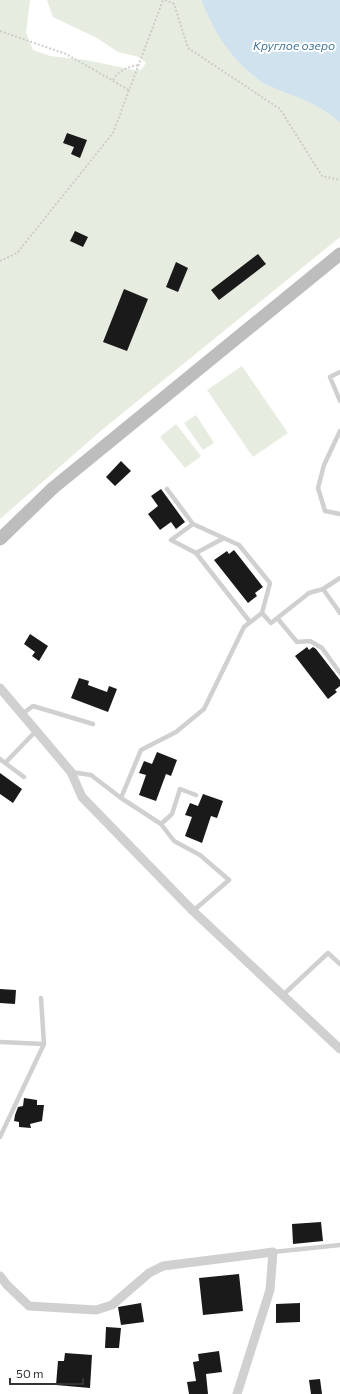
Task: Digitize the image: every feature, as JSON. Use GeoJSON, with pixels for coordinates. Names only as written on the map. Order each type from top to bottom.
{"type":"FeatureCollection","features":[{"type":"Feature","properties":{"kind":"main road"},"geometry":{"type":"LineString","coordinates":[[0,539],[66,478],[340,254]]}},
{"type":"Feature","properties":{"kind":"street"},"geometry":{"type":"LineString","coordinates":[[0,688],[71,772],[82,797],[193,911],[340,1049]]}},
{"type":"Feature","properties":{"kind":"street"},"geometry":{"type":"LineString","coordinates":[[0,1276],[7,1285],[29,1306],[96,1310],[112,1305],[149,1273],[164,1266],[273,1252],[270,1290],[237,1394]]}},
{"type":"Feature","properties":{"kind":"lane"},"geometry":{"type":"LineString","coordinates":[[340,372],[330,377],[340,402]]}},
{"type":"Feature","properties":{"kind":"lane"},"geometry":{"type":"LineString","coordinates":[[340,431],[324,465],[318,488],[325,510],[340,514]]}},
{"type":"Feature","properties":{"kind":"lane"},"geometry":{"type":"LineString","coordinates":[[121,798],[141,750],[176,732],[204,709],[244,627],[262,613],[270,583],[239,545],[193,524],[167,489]]}},
{"type":"Feature","properties":{"kind":"lane"},"geometry":{"type":"LineString","coordinates":[[193,524],[171,540],[196,553],[250,622]]}},
{"type":"Feature","properties":{"kind":"lane"},"geometry":{"type":"LineString","coordinates":[[196,553],[224,538]]}},
{"type":"Feature","properties":{"kind":"lane"},"geometry":{"type":"LineString","coordinates":[[262,613],[271,623],[309,593],[323,589],[340,578]]}},
{"type":"Feature","properties":{"kind":"lane"},"geometry":{"type":"LineString","coordinates":[[323,589],[340,613]]}},
{"type":"Feature","properties":{"kind":"lane"},"geometry":{"type":"LineString","coordinates":[[278,619],[297,642],[310,641],[322,648],[340,672]]}},
{"type":"Feature","properties":{"kind":"lane"},"geometry":{"type":"LineString","coordinates":[[22,714],[33,706],[93,724]]}},
{"type":"Feature","properties":{"kind":"lane"},"geometry":{"type":"LineString","coordinates":[[5,763],[36,731]]}},
{"type":"Feature","properties":{"kind":"lane"},"geometry":{"type":"LineString","coordinates":[[0,759],[24,777]]}},
{"type":"Feature","properties":{"kind":"lane"},"geometry":{"type":"LineString","coordinates":[[71,772],[91,775],[121,798],[161,824],[174,841],[200,855],[229,880],[193,911]]}},
{"type":"Feature","properties":{"kind":"lane"},"geometry":{"type":"LineString","coordinates":[[161,824],[172,814],[180,789],[196,795]]}},
{"type":"Feature","properties":{"kind":"lane"},"geometry":{"type":"LineString","coordinates":[[283,995],[328,953],[340,964]]}},
{"type":"Feature","properties":{"kind":"lane"},"geometry":{"type":"LineString","coordinates":[[0,1137],[44,1044],[41,998]]}},
{"type":"Feature","properties":{"kind":"lane"},"geometry":{"type":"LineString","coordinates":[[0,1042],[44,1044]]}},
{"type":"Feature","properties":{"kind":"lane"},"geometry":{"type":"LineString","coordinates":[[273,1252],[340,1245]]}},
{"type":"Feature","properties":{"kind":"path"},"geometry":{"type":"LineString","coordinates":[[0,261],[17,253],[113,133],[164,0],[174,4],[188,48],[280,109],[322,176],[340,180]]}},
{"type":"Feature","properties":{"kind":"path"},"geometry":{"type":"LineString","coordinates":[[0,31],[66,54],[129,90]]}},
{"type":"Feature","properties":{"kind":"path"},"geometry":{"type":"LineString","coordinates":[[113,81],[116,75],[127,67],[139,65]]}},
{"type":"Feature","properties":{"kind":"shaded area"},"geometry":{"type":"Polygon","coordinates":[[[0,0],[30,0],[26,33],[33,50],[50,56],[86,60],[134,70],[141,70],[146,63],[139,57],[118,52],[97,38],[53,17],[47,0],[201,0],[221,40],[241,65],[250,73],[263,83],[304,100],[323,110],[340,123],[340,237],[103,429],[0,519],[0,0]]]}},
{"type":"Feature","properties":{"kind":"shaded area"},"geometry":{"type":"Polygon","coordinates":[[[242,366],[288,433],[253,457],[207,390],[242,366]]]}},
{"type":"Feature","properties":{"kind":"shaded area"},"geometry":{"type":"Polygon","coordinates":[[[196,415],[214,443],[203,450],[184,423],[196,415]]]}},
{"type":"Feature","properties":{"kind":"shaded area"},"geometry":{"type":"Polygon","coordinates":[[[176,424],[201,456],[185,468],[160,437],[176,424]]]}},
{"type":"Feature","properties":{"kind":"water","name":"Круглое озеро"},"geometry":{"type":"Polygon","coordinates":[[[201,0],[340,0],[340,123],[323,110],[304,100],[263,83],[250,73],[241,65],[221,40],[201,0]]]}},
{"type":"Feature","properties":{"kind":"building"},"geometry":{"type":"Polygon","coordinates":[[[67,133],[87,140],[80,158],[71,154],[74,147],[63,143],[67,133]]]}},
{"type":"Feature","properties":{"kind":"building"},"geometry":{"type":"Polygon","coordinates":[[[75,231],[88,237],[83,247],[70,241],[75,231]]]}},
{"type":"Feature","properties":{"kind":"building"},"geometry":{"type":"Polygon","coordinates":[[[258,254],[266,264],[219,300],[211,290],[258,254]]]}},
{"type":"Feature","properties":{"kind":"building"},"geometry":{"type":"Polygon","coordinates":[[[176,262],[188,268],[178,292],[166,287],[176,262]]]}},
{"type":"Feature","properties":{"kind":"building"},"geometry":{"type":"Polygon","coordinates":[[[124,289],[148,299],[127,351],[103,342],[124,289]]]}},
{"type":"Feature","properties":{"kind":"building"},"geometry":{"type":"Polygon","coordinates":[[[121,461],[131,471],[115,486],[106,477],[121,461]]]}},
{"type":"Feature","properties":{"kind":"building"},"geometry":{"type":"Polygon","coordinates":[[[161,489],[185,522],[176,529],[171,522],[160,530],[148,514],[158,506],[151,496],[161,489]]]}},
{"type":"Feature","properties":{"kind":"building"},"geometry":{"type":"Polygon","coordinates":[[[234,550],[263,587],[255,593],[257,596],[248,603],[214,560],[227,551],[229,554],[234,550]]]}},
{"type":"Feature","properties":{"kind":"building"},"geometry":{"type":"Polygon","coordinates":[[[30,634],[48,646],[39,661],[32,656],[35,652],[24,644],[30,634]]]}},
{"type":"Feature","properties":{"kind":"building"},"geometry":{"type":"Polygon","coordinates":[[[307,647],[309,650],[313,647],[316,649],[340,680],[340,686],[335,690],[337,692],[328,699],[295,656],[307,647]]]}},
{"type":"Feature","properties":{"kind":"building"},"geometry":{"type":"Polygon","coordinates":[[[79,678],[89,681],[88,685],[107,692],[109,686],[117,689],[108,712],[71,698],[79,678]]]}},
{"type":"Feature","properties":{"kind":"building"},"geometry":{"type":"Polygon","coordinates":[[[157,752],[177,760],[171,776],[166,774],[156,801],[139,795],[146,775],[139,773],[144,761],[152,764],[157,752]]]}},
{"type":"Feature","properties":{"kind":"building"},"geometry":{"type":"Polygon","coordinates":[[[0,773],[22,789],[13,803],[0,794],[0,773]]]}},
{"type":"Feature","properties":{"kind":"building"},"geometry":{"type":"Polygon","coordinates":[[[203,794],[223,801],[217,818],[211,816],[202,843],[185,836],[192,817],[185,815],[190,803],[198,806],[203,794]]]}},
{"type":"Feature","properties":{"kind":"building"},"geometry":{"type":"Polygon","coordinates":[[[0,989],[16,990],[15,1004],[0,1003],[0,989]]]}},
{"type":"Feature","properties":{"kind":"building"},"geometry":{"type":"Polygon","coordinates":[[[24,1098],[37,1100],[37,1105],[44,1105],[42,1121],[30,1124],[31,1128],[19,1127],[19,1122],[14,1121],[18,1107],[23,1106],[24,1098]]]}},
{"type":"Feature","properties":{"kind":"building"},"geometry":{"type":"Polygon","coordinates":[[[321,1222],[323,1241],[293,1244],[292,1224],[321,1222]]]}},
{"type":"Feature","properties":{"kind":"building"},"geometry":{"type":"Polygon","coordinates":[[[239,1274],[243,1311],[203,1315],[199,1278],[239,1274]]]}},
{"type":"Feature","properties":{"kind":"building"},"geometry":{"type":"Polygon","coordinates":[[[141,1303],[144,1322],[121,1325],[118,1307],[141,1303]]]}},
{"type":"Feature","properties":{"kind":"building"},"geometry":{"type":"Polygon","coordinates":[[[300,1303],[300,1322],[276,1323],[276,1304],[300,1303]]]}},
{"type":"Feature","properties":{"kind":"building"},"geometry":{"type":"Polygon","coordinates":[[[106,1327],[121,1328],[119,1348],[105,1348],[106,1327]]]}},
{"type":"Feature","properties":{"kind":"building"},"geometry":{"type":"Polygon","coordinates":[[[219,1351],[222,1372],[206,1374],[208,1394],[189,1394],[187,1382],[196,1381],[193,1362],[199,1361],[198,1354],[219,1351]]]}},
{"type":"Feature","properties":{"kind":"building"},"geometry":{"type":"Polygon","coordinates":[[[65,1353],[92,1355],[90,1388],[56,1385],[58,1361],[64,1361],[65,1353]]]}},
{"type":"Feature","properties":{"kind":"building"},"geometry":{"type":"Polygon","coordinates":[[[320,1379],[322,1394],[311,1394],[309,1380],[320,1379]]]}}]}
